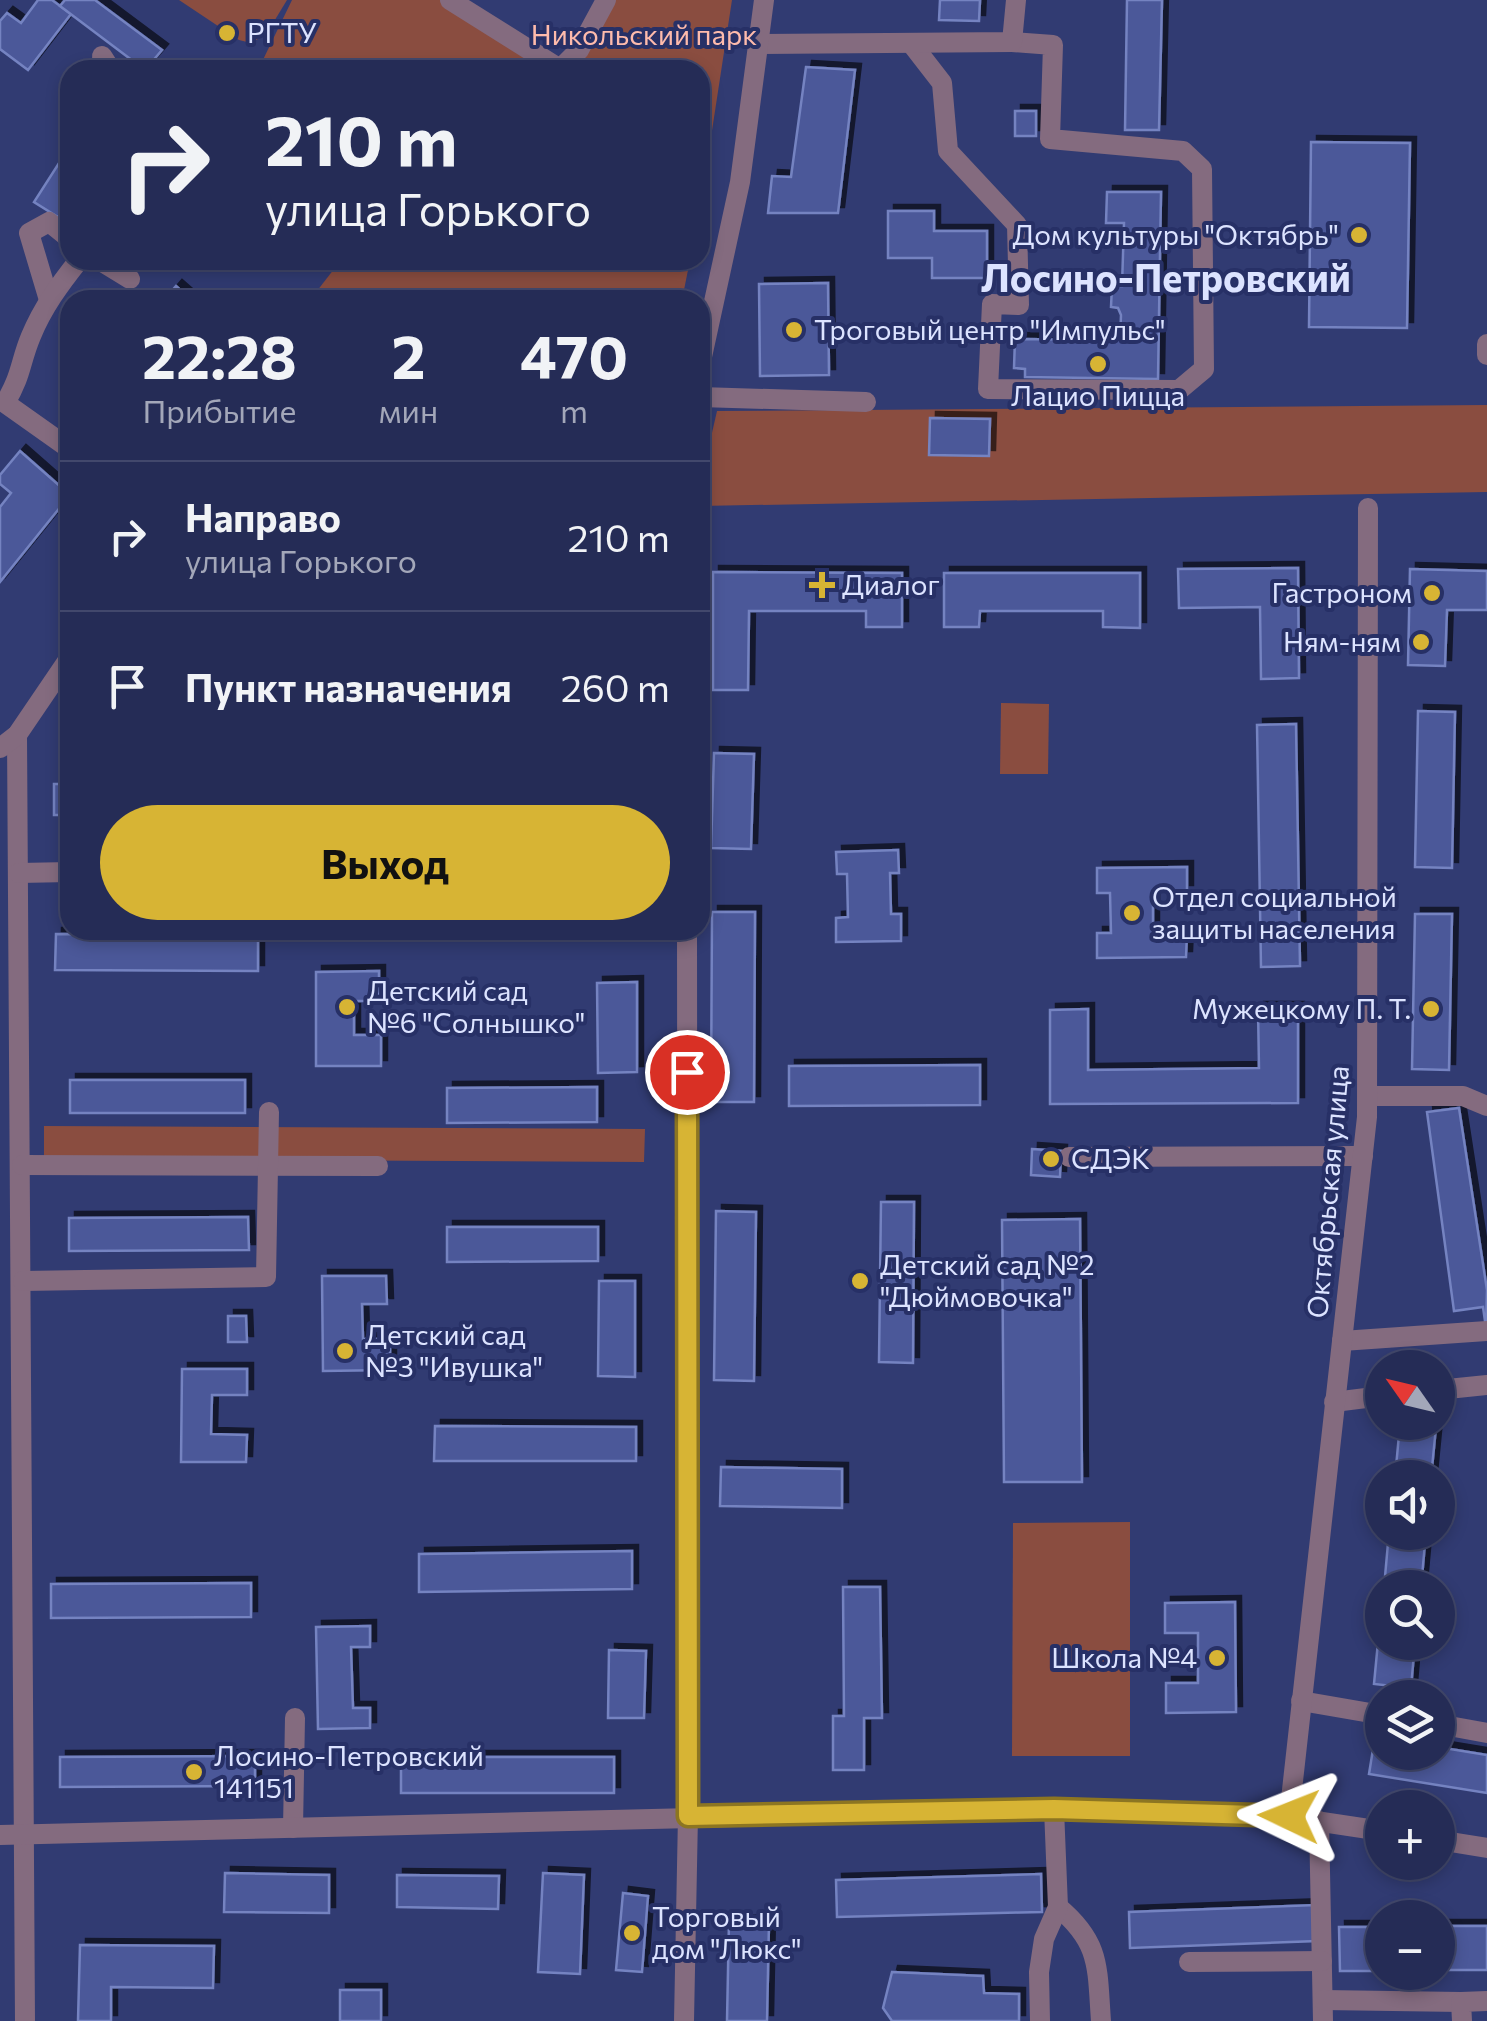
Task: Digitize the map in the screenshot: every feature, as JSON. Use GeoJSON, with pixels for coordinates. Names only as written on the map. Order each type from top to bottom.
{"type":"FeatureCollection","features":[{"type":"Feature","properties":{"kind":"street"},"geometry":{"type":"LineString","coordinates":[[450,0],[546,60]]}},
{"type":"Feature","properties":{"kind":"street"},"geometry":{"type":"LineString","coordinates":[[569,60],[606,0]]}},
{"type":"Feature","properties":{"kind":"street"},"geometry":{"type":"LineString","coordinates":[[710,320],[740,182],[764,0]]}},
{"type":"Feature","properties":{"kind":"street"},"geometry":{"type":"LineString","coordinates":[[1012,42],[1016,0]]}},
{"type":"Feature","properties":{"kind":"street"},"geometry":{"type":"LineString","coordinates":[[758,44],[1012,42],[1053,44],[1050,138],[1183,151],[1202,169],[1204,369],[1179,390],[988,389],[992,304],[1019,305],[1017,225],[948,151],[942,82],[911,43]]}},
{"type":"Feature","properties":{"kind":"street"},"geometry":{"type":"LineString","coordinates":[[49,300],[29,233],[49,222],[60,231]]}},
{"type":"Feature","properties":{"kind":"street"},"geometry":{"type":"LineString","coordinates":[[60,441],[5,403],[23,372],[28,341],[49,300],[72,270]]}},
{"type":"Feature","properties":{"kind":"street"},"geometry":{"type":"LineString","coordinates":[[115,270],[130,279]]}},
{"type":"Feature","properties":{"kind":"street"},"geometry":{"type":"LineString","coordinates":[[1487,344],[1487,354]]}},
{"type":"Feature","properties":{"kind":"street"},"geometry":{"type":"LineString","coordinates":[[710,397],[866,402]]}},
{"type":"Feature","properties":{"kind":"street","name":"Октябрьская улица"},"geometry":{"type":"LineString","coordinates":[[1289,1816],[1368,1096],[1368,508]]}},
{"type":"Feature","properties":{"kind":"street"},"geometry":{"type":"LineString","coordinates":[[25,2021],[19,873],[8,742],[60,671]]}},
{"type":"Feature","properties":{"kind":"street"},"geometry":{"type":"LineString","coordinates":[[19,873],[60,872]]}},
{"type":"Feature","properties":{"kind":"street"},"geometry":{"type":"LineString","coordinates":[[684,2021],[688,1816],[687,940]]}},
{"type":"Feature","properties":{"kind":"street"},"geometry":{"type":"LineString","coordinates":[[1368,1096],[1463,1096],[1487,1106]]}},
{"type":"Feature","properties":{"kind":"street"},"geometry":{"type":"LineString","coordinates":[[23,1280],[266,1277],[269,1112]]}},
{"type":"Feature","properties":{"kind":"street"},"geometry":{"type":"LineString","coordinates":[[1069,1157],[1363,1156]]}},
{"type":"Feature","properties":{"kind":"street"},"geometry":{"type":"LineString","coordinates":[[22,1166],[378,1166]]}},
{"type":"Feature","properties":{"kind":"street"},"geometry":{"type":"LineString","coordinates":[[0,1241],[22,1241]]}},
{"type":"Feature","properties":{"kind":"street"},"geometry":{"type":"LineString","coordinates":[[1342,1341],[1487,1331]]}},
{"type":"Feature","properties":{"kind":"street"},"geometry":{"type":"LineString","coordinates":[[1455,1388],[1487,1384]]}},
{"type":"Feature","properties":{"kind":"street"},"geometry":{"type":"LineString","coordinates":[[1334,1402],[1365,1398]]}},
{"type":"Feature","properties":{"kind":"street"},"geometry":{"type":"LineString","coordinates":[[1301,1701],[1365,1712]]}},
{"type":"Feature","properties":{"kind":"street"},"geometry":{"type":"LineString","coordinates":[[293,1828],[295,1718]]}},
{"type":"Feature","properties":{"kind":"street"},"geometry":{"type":"LineString","coordinates":[[1455,1727],[1487,1733]]}},
{"type":"Feature","properties":{"kind":"street"},"geometry":{"type":"LineString","coordinates":[[1040,2021],[1039,1972],[1044,1939],[1058,1907],[1054,1809]]}},
{"type":"Feature","properties":{"kind":"street"},"geometry":{"type":"LineString","coordinates":[[0,1835],[1054,1809],[1289,1816],[1365,1829]]}},
{"type":"Feature","properties":{"kind":"street"},"geometry":{"type":"LineString","coordinates":[[1318,1821],[1323,2010],[1461,2011],[1487,2001]]}},
{"type":"Feature","properties":{"kind":"street"},"geometry":{"type":"LineString","coordinates":[[1455,1843],[1487,1848]]}},
{"type":"Feature","properties":{"kind":"street"},"geometry":{"type":"LineString","coordinates":[[1058,1907],[1085,1930],[1096,1957],[1101,2021]]}},
{"type":"Feature","properties":{"kind":"street"},"geometry":{"type":"LineString","coordinates":[[1189,1962],[1322,1961]]}},
{"type":"Feature","properties":{"kind":"green space"},"geometry":{"type":"Polygon","coordinates":[[[179,0],[287,0],[267,33],[251,43],[239,40],[179,0]]]}},
{"type":"Feature","properties":{"kind":"green space","name":"Никольский парк"},"geometry":{"type":"Polygon","coordinates":[[[292,0],[465,0],[561,60],[263,60],[292,0]]]}},
{"type":"Feature","properties":{"kind":"green space","name":"Никольский парк"},"geometry":{"type":"Polygon","coordinates":[[[600,0],[732,0],[710,144],[710,60],[564,60],[600,0]]]}},
{"type":"Feature","properties":{"kind":"green space"},"geometry":{"type":"Polygon","coordinates":[[[333,270],[688,270],[684,290],[318,290],[333,270]]]}},
{"type":"Feature","properties":{"kind":"green space"},"geometry":{"type":"Polygon","coordinates":[[[1487,405],[1487,492],[710,506],[710,441],[717,411],[1487,405]]]}},
{"type":"Feature","properties":{"kind":"green space"},"geometry":{"type":"Polygon","coordinates":[[[1001,703],[1049,704],[1048,774],[1000,774],[1001,703]]]}},
{"type":"Feature","properties":{"kind":"green space"},"geometry":{"type":"Polygon","coordinates":[[[44,1126],[645,1129],[644,1162],[44,1159],[44,1126]]]}},
{"type":"Feature","properties":{"kind":"green space"},"geometry":{"type":"Polygon","coordinates":[[[1130,1522],[1130,1756],[1012,1756],[1013,1523],[1130,1522]]]}},
{"type":"Feature","properties":{"kind":"building"},"geometry":{"type":"Polygon","coordinates":[[[38,0],[52,0],[71,14],[28,70],[0,49],[0,21],[7,13],[21,23],[38,0]]]}},
{"type":"Feature","properties":{"kind":"building"},"geometry":{"type":"Polygon","coordinates":[[[65,0],[95,0],[162,50],[154,60],[132,60],[60,6],[65,0]]]}},
{"type":"Feature","properties":{"kind":"building"},"geometry":{"type":"Polygon","coordinates":[[[940,0],[980,0],[979,21],[939,20],[940,0]]]}},
{"type":"Feature","properties":{"kind":"building"},"geometry":{"type":"Polygon","coordinates":[[[1127,0],[1162,0],[1159,130],[1125,130],[1127,0]]]}},
{"type":"Feature","properties":{"kind":"building"},"geometry":{"type":"Polygon","coordinates":[[[806,67],[855,70],[838,213],[768,213],[772,176],[791,177],[806,67]]]}},
{"type":"Feature","properties":{"kind":"building"},"geometry":{"type":"Polygon","coordinates":[[[1015,111],[1036,111],[1036,136],[1015,136],[1015,111]]]}},
{"type":"Feature","properties":{"kind":"building","name":"Дом культуры \"Октябрь\""},"geometry":{"type":"Polygon","coordinates":[[[1311,142],[1410,143],[1407,328],[1309,327],[1311,142]]]}},
{"type":"Feature","properties":{"kind":"building"},"geometry":{"type":"Polygon","coordinates":[[[60,162],[58,217],[34,202],[60,162]]]}},
{"type":"Feature","properties":{"kind":"building"},"geometry":{"type":"Polygon","coordinates":[[[1107,192],[1161,192],[1158,379],[1025,377],[1025,369],[1014,368],[1015,339],[1120,340],[1121,315],[1118,308],[1111,307],[1112,286],[1122,286],[1124,223],[1106,223],[1107,192]]]}},
{"type":"Feature","properties":{"kind":"building"},"geometry":{"type":"Polygon","coordinates":[[[888,211],[934,211],[934,231],[987,231],[987,278],[932,278],[932,258],[888,258],[888,211]]]}},
{"type":"Feature","properties":{"kind":"building","name":"Троговый центр \"Импульс\""},"geometry":{"type":"Polygon","coordinates":[[[828,283],[829,375],[760,376],[759,284],[828,283]]]}},
{"type":"Feature","properties":{"kind":"building"},"geometry":{"type":"Polygon","coordinates":[[[930,418],[990,419],[989,456],[929,455],[930,418]]]}},
{"type":"Feature","properties":{"kind":"building"},"geometry":{"type":"Polygon","coordinates":[[[20,451],[60,486],[60,507],[0,582],[0,507],[11,493],[0,484],[0,475],[20,451]]]}},
{"type":"Feature","properties":{"kind":"building"},"geometry":{"type":"Polygon","coordinates":[[[1298,568],[1299,678],[1261,679],[1260,607],[1179,608],[1178,569],[1298,568]]]}},
{"type":"Feature","properties":{"kind":"building"},"geometry":{"type":"Polygon","coordinates":[[[1410,569],[1487,571],[1487,610],[1447,610],[1445,666],[1408,665],[1410,569]]]}},
{"type":"Feature","properties":{"kind":"building"},"geometry":{"type":"Polygon","coordinates":[[[713,572],[902,573],[902,627],[866,627],[866,611],[749,611],[748,690],[713,690],[713,572]]]}},
{"type":"Feature","properties":{"kind":"building"},"geometry":{"type":"Polygon","coordinates":[[[944,573],[1140,573],[1140,628],[1103,627],[1103,611],[980,611],[979,627],[944,627],[944,573]]]}},
{"type":"Feature","properties":{"kind":"building"},"geometry":{"type":"Polygon","coordinates":[[[1418,711],[1455,712],[1452,868],[1415,867],[1418,711]]]}},
{"type":"Feature","properties":{"kind":"building"},"geometry":{"type":"Polygon","coordinates":[[[1296,724],[1300,966],[1261,967],[1257,725],[1296,724]]]}},
{"type":"Feature","properties":{"kind":"building"},"geometry":{"type":"Polygon","coordinates":[[[714,753],[754,754],[751,849],[711,848],[714,753]]]}},
{"type":"Feature","properties":{"kind":"building"},"geometry":{"type":"Polygon","coordinates":[[[54,784],[60,784],[60,815],[54,815],[54,784]]]}},
{"type":"Feature","properties":{"kind":"building"},"geometry":{"type":"Polygon","coordinates":[[[898,850],[899,873],[890,873],[891,914],[901,914],[901,941],[836,942],[836,918],[848,917],[847,874],[837,874],[836,852],[898,850]]]}},
{"type":"Feature","properties":{"kind":"building","name":"Отдел социальной защиты населения"},"geometry":{"type":"Polygon","coordinates":[[[1187,867],[1187,891],[1153,891],[1153,934],[1187,934],[1186,957],[1097,958],[1097,933],[1111,933],[1110,893],[1097,893],[1097,868],[1187,867]]]}},
{"type":"Feature","properties":{"kind":"building"},"geometry":{"type":"Polygon","coordinates":[[[712,912],[755,912],[754,1102],[711,1102],[712,912]]]}},
{"type":"Feature","properties":{"kind":"building"},"geometry":{"type":"Polygon","coordinates":[[[1415,914],[1452,914],[1449,1070],[1412,1069],[1415,914]]]}},
{"type":"Feature","properties":{"kind":"building"},"geometry":{"type":"Polygon","coordinates":[[[56,934],[60,934],[60,940],[258,940],[258,971],[55,970],[56,934]]]}},
{"type":"Feature","properties":{"kind":"building","name":"Детский сад №6 \"Солнышко\""},"geometry":{"type":"Polygon","coordinates":[[[379,971],[379,1001],[354,1001],[354,1035],[381,1035],[381,1066],[316,1066],[316,972],[379,971]]]}},
{"type":"Feature","properties":{"kind":"building"},"geometry":{"type":"Polygon","coordinates":[[[637,982],[637,1072],[598,1073],[597,983],[637,982]]]}},
{"type":"Feature","properties":{"kind":"building"},"geometry":{"type":"Polygon","coordinates":[[[1258,1008],[1298,1008],[1298,1103],[1050,1104],[1050,1010],[1088,1009],[1088,1070],[1259,1068],[1258,1008]]]}},
{"type":"Feature","properties":{"kind":"building"},"geometry":{"type":"Polygon","coordinates":[[[980,1065],[980,1105],[789,1106],[789,1066],[980,1065]]]}},
{"type":"Feature","properties":{"kind":"building"},"geometry":{"type":"Polygon","coordinates":[[[70,1080],[245,1080],[245,1113],[70,1113],[70,1080]]]}},
{"type":"Feature","properties":{"kind":"building"},"geometry":{"type":"Polygon","coordinates":[[[597,1087],[597,1122],[447,1123],[447,1088],[597,1087]]]}},
{"type":"Feature","properties":{"kind":"building"},"geometry":{"type":"Polygon","coordinates":[[[1459,1108],[1487,1290],[1486,1328],[1483,1307],[1454,1311],[1427,1112],[1459,1108]]]}},
{"type":"Feature","properties":{"kind":"building"},"geometry":{"type":"Polygon","coordinates":[[[1032,1149],[1061,1151],[1060,1177],[1031,1175],[1032,1149]]]}},
{"type":"Feature","properties":{"kind":"building"},"geometry":{"type":"Polygon","coordinates":[[[881,1202],[914,1202],[913,1363],[879,1362],[881,1202]]]}},
{"type":"Feature","properties":{"kind":"building"},"geometry":{"type":"Polygon","coordinates":[[[716,1211],[756,1212],[754,1381],[714,1380],[716,1211]]]}},
{"type":"Feature","properties":{"kind":"building"},"geometry":{"type":"Polygon","coordinates":[[[248,1217],[249,1250],[69,1251],[69,1218],[248,1217]]]}},
{"type":"Feature","properties":{"kind":"building"},"geometry":{"type":"Polygon","coordinates":[[[1080,1219],[1082,1482],[1004,1482],[1002,1220],[1080,1219]]]}},
{"type":"Feature","properties":{"kind":"building"},"geometry":{"type":"Polygon","coordinates":[[[447,1227],[598,1227],[598,1261],[447,1262],[447,1227]]]}},
{"type":"Feature","properties":{"kind":"building","name":"Детский сад №3 \"Ивушка\""},"geometry":{"type":"Polygon","coordinates":[[[322,1276],[386,1276],[387,1304],[362,1304],[363,1339],[390,1339],[390,1370],[323,1371],[322,1276]]]}},
{"type":"Feature","properties":{"kind":"building"},"geometry":{"type":"Polygon","coordinates":[[[599,1281],[635,1281],[635,1377],[598,1376],[599,1281]]]}},
{"type":"Feature","properties":{"kind":"building"},"geometry":{"type":"Polygon","coordinates":[[[228,1316],[246,1316],[247,1342],[228,1342],[228,1316]]]}},
{"type":"Feature","properties":{"kind":"building"},"geometry":{"type":"Polygon","coordinates":[[[182,1369],[247,1369],[247,1395],[212,1395],[211,1434],[247,1435],[246,1462],[181,1462],[182,1369]]]}},
{"type":"Feature","properties":{"kind":"building"},"geometry":{"type":"Polygon","coordinates":[[[435,1426],[636,1427],[636,1461],[434,1461],[435,1426]]]}},
{"type":"Feature","properties":{"kind":"building"},"geometry":{"type":"Polygon","coordinates":[[[1399,1440],[1435,1440],[1433,1460],[1397,1460],[1399,1440]]]}},
{"type":"Feature","properties":{"kind":"building"},"geometry":{"type":"Polygon","coordinates":[[[721,1467],[842,1469],[842,1508],[720,1506],[721,1467]]]}},
{"type":"Feature","properties":{"kind":"building"},"geometry":{"type":"Polygon","coordinates":[[[1387,1550],[1424,1550],[1423,1570],[1386,1570],[1387,1550]]]}},
{"type":"Feature","properties":{"kind":"building"},"geometry":{"type":"Polygon","coordinates":[[[632,1551],[632,1589],[419,1592],[419,1554],[632,1551]]]}},
{"type":"Feature","properties":{"kind":"building"},"geometry":{"type":"Polygon","coordinates":[[[251,1583],[251,1617],[51,1618],[51,1584],[251,1583]]]}},
{"type":"Feature","properties":{"kind":"building"},"geometry":{"type":"Polygon","coordinates":[[[843,1587],[880,1587],[882,1718],[864,1718],[864,1770],[833,1770],[833,1716],[844,1716],[843,1587]]]}},
{"type":"Feature","properties":{"kind":"building","name":"Школа №4"},"geometry":{"type":"Polygon","coordinates":[[[1235,1602],[1236,1712],[1166,1713],[1166,1683],[1198,1683],[1198,1633],[1165,1633],[1165,1603],[1235,1602]]]}},
{"type":"Feature","properties":{"kind":"building"},"geometry":{"type":"Polygon","coordinates":[[[370,1626],[370,1647],[351,1647],[353,1708],[370,1708],[370,1728],[318,1729],[316,1627],[370,1626]]]}},
{"type":"Feature","properties":{"kind":"building"},"geometry":{"type":"Polygon","coordinates":[[[609,1650],[646,1651],[644,1718],[608,1718],[609,1650]]]}},
{"type":"Feature","properties":{"kind":"building"},"geometry":{"type":"Polygon","coordinates":[[[1376,1660],[1413,1660],[1412,1680],[1374,1680],[1376,1660]]]}},
{"type":"Feature","properties":{"kind":"building"},"geometry":{"type":"Polygon","coordinates":[[[1455,1750],[1487,1755],[1487,1793],[1369,1774],[1370,1770],[1455,1770],[1455,1750]]]}},
{"type":"Feature","properties":{"kind":"building"},"geometry":{"type":"Polygon","coordinates":[[[255,1756],[255,1786],[60,1787],[60,1757],[255,1756]]]}},
{"type":"Feature","properties":{"kind":"building"},"geometry":{"type":"Polygon","coordinates":[[[401,1757],[614,1757],[614,1793],[401,1793],[401,1757]]]}},
{"type":"Feature","properties":{"kind":"building"},"geometry":{"type":"Polygon","coordinates":[[[225,1873],[329,1875],[329,1913],[224,1912],[225,1873]]]}},
{"type":"Feature","properties":{"kind":"building"},"geometry":{"type":"Polygon","coordinates":[[[543,1873],[584,1875],[580,1974],[538,1972],[543,1873]]]}},
{"type":"Feature","properties":{"kind":"building"},"geometry":{"type":"Polygon","coordinates":[[[1041,1874],[1042,1912],[837,1917],[836,1880],[1041,1874]]]}},
{"type":"Feature","properties":{"kind":"building"},"geometry":{"type":"Polygon","coordinates":[[[397,1875],[499,1876],[498,1909],[397,1907],[397,1875]]]}},
{"type":"Feature","properties":{"kind":"building","name":"Торговый дом \"Люкс\""},"geometry":{"type":"Polygon","coordinates":[[[623,1893],[648,1896],[642,1972],[616,1970],[623,1893]]]}},
{"type":"Feature","properties":{"kind":"building"},"geometry":{"type":"Polygon","coordinates":[[[1316,1905],[1317,1941],[1130,1948],[1129,1912],[1316,1905]]]}},
{"type":"Feature","properties":{"kind":"building"},"geometry":{"type":"Polygon","coordinates":[[[729,1921],[769,1922],[767,2021],[727,2021],[729,1921]]]}},
{"type":"Feature","properties":{"kind":"building"},"geometry":{"type":"Polygon","coordinates":[[[1455,1926],[1487,1926],[1487,1970],[1455,1970],[1455,1926]]]}},
{"type":"Feature","properties":{"kind":"building"},"geometry":{"type":"Polygon","coordinates":[[[1339,1927],[1365,1927],[1365,1971],[1340,1971],[1339,1927]]]}},
{"type":"Feature","properties":{"kind":"building"},"geometry":{"type":"Polygon","coordinates":[[[80,1945],[214,1946],[213,1988],[111,1987],[111,2021],[78,2021],[80,1945]]]}},
{"type":"Feature","properties":{"kind":"building"},"geometry":{"type":"Polygon","coordinates":[[[892,1972],[983,1976],[984,1993],[1019,1994],[1019,2021],[892,2021],[883,2008],[892,1972]]]}},
{"type":"Feature","properties":{"kind":"building"},"geometry":{"type":"Polygon","coordinates":[[[340,1990],[381,1990],[381,2021],[340,2021],[340,1990]]]}},
{"type":"Feature","properties":{"kind":"place","name":"РГТУ"},"geometry":{"type":"Point","coordinates":[227,33]}},
{"type":"Feature","properties":{"kind":"place","name":"Дом культуры \"Октябрь\""},"geometry":{"type":"Point","coordinates":[1359,235]}},
{"type":"Feature","properties":{"kind":"place","name":"Троговый центр \"Импульс\""},"geometry":{"type":"Point","coordinates":[794,330]}},
{"type":"Feature","properties":{"kind":"place","name":"Лацио Пицца"},"geometry":{"type":"Point","coordinates":[1098,364]}},
{"type":"Feature","properties":{"kind":"place","name":"Диалог"},"geometry":{"type":"Point","coordinates":[822,585]}},
{"type":"Feature","properties":{"kind":"place","name":"Гастроном"},"geometry":{"type":"Point","coordinates":[1432,593]}},
{"type":"Feature","properties":{"kind":"place","name":"Ням-ням"},"geometry":{"type":"Point","coordinates":[1421,642]}},
{"type":"Feature","properties":{"kind":"place","name":"Отдел социальной защиты населения"},"geometry":{"type":"Point","coordinates":[1132,913]}},
{"type":"Feature","properties":{"kind":"place","name":"Детский сад №6 \"Солнышко\""},"geometry":{"type":"Point","coordinates":[347,1007]}},
{"type":"Feature","properties":{"kind":"place","name":"Мужецкому П. Т."},"geometry":{"type":"Point","coordinates":[1431,1009]}},
{"type":"Feature","properties":{"kind":"place","name":"СДЭК"},"geometry":{"type":"Point","coordinates":[1051,1159]}},
{"type":"Feature","properties":{"kind":"place","name":"Детский сад №2 \"Дюймовочка\""},"geometry":{"type":"Point","coordinates":[860,1281]}},
{"type":"Feature","properties":{"kind":"place","name":"Детский сад №3 \"Ивушка\""},"geometry":{"type":"Point","coordinates":[345,1351]}},
{"type":"Feature","properties":{"kind":"place","name":"Школа №4"},"geometry":{"type":"Point","coordinates":[1217,1658]}},
{"type":"Feature","properties":{"kind":"place","name":"Лосино-Петровский 141151"},"geometry":{"type":"Point","coordinates":[194,1772]}},
{"type":"Feature","properties":{"kind":"place","name":"Торговый дом \"Люкс\""},"geometry":{"type":"Point","coordinates":[632,1933]}},
{"type":"Feature","properties":{"kind":"district","name":"Лосино-Петровский"},"geometry":{"type":"Point","coordinates":[1166,279]}},
{"type":"Feature","properties":{"kind":"route"},"geometry":{"type":"LineString","coordinates":[[687,1072],[688,1816],[1054,1809],[1289,1816]]}}]}
